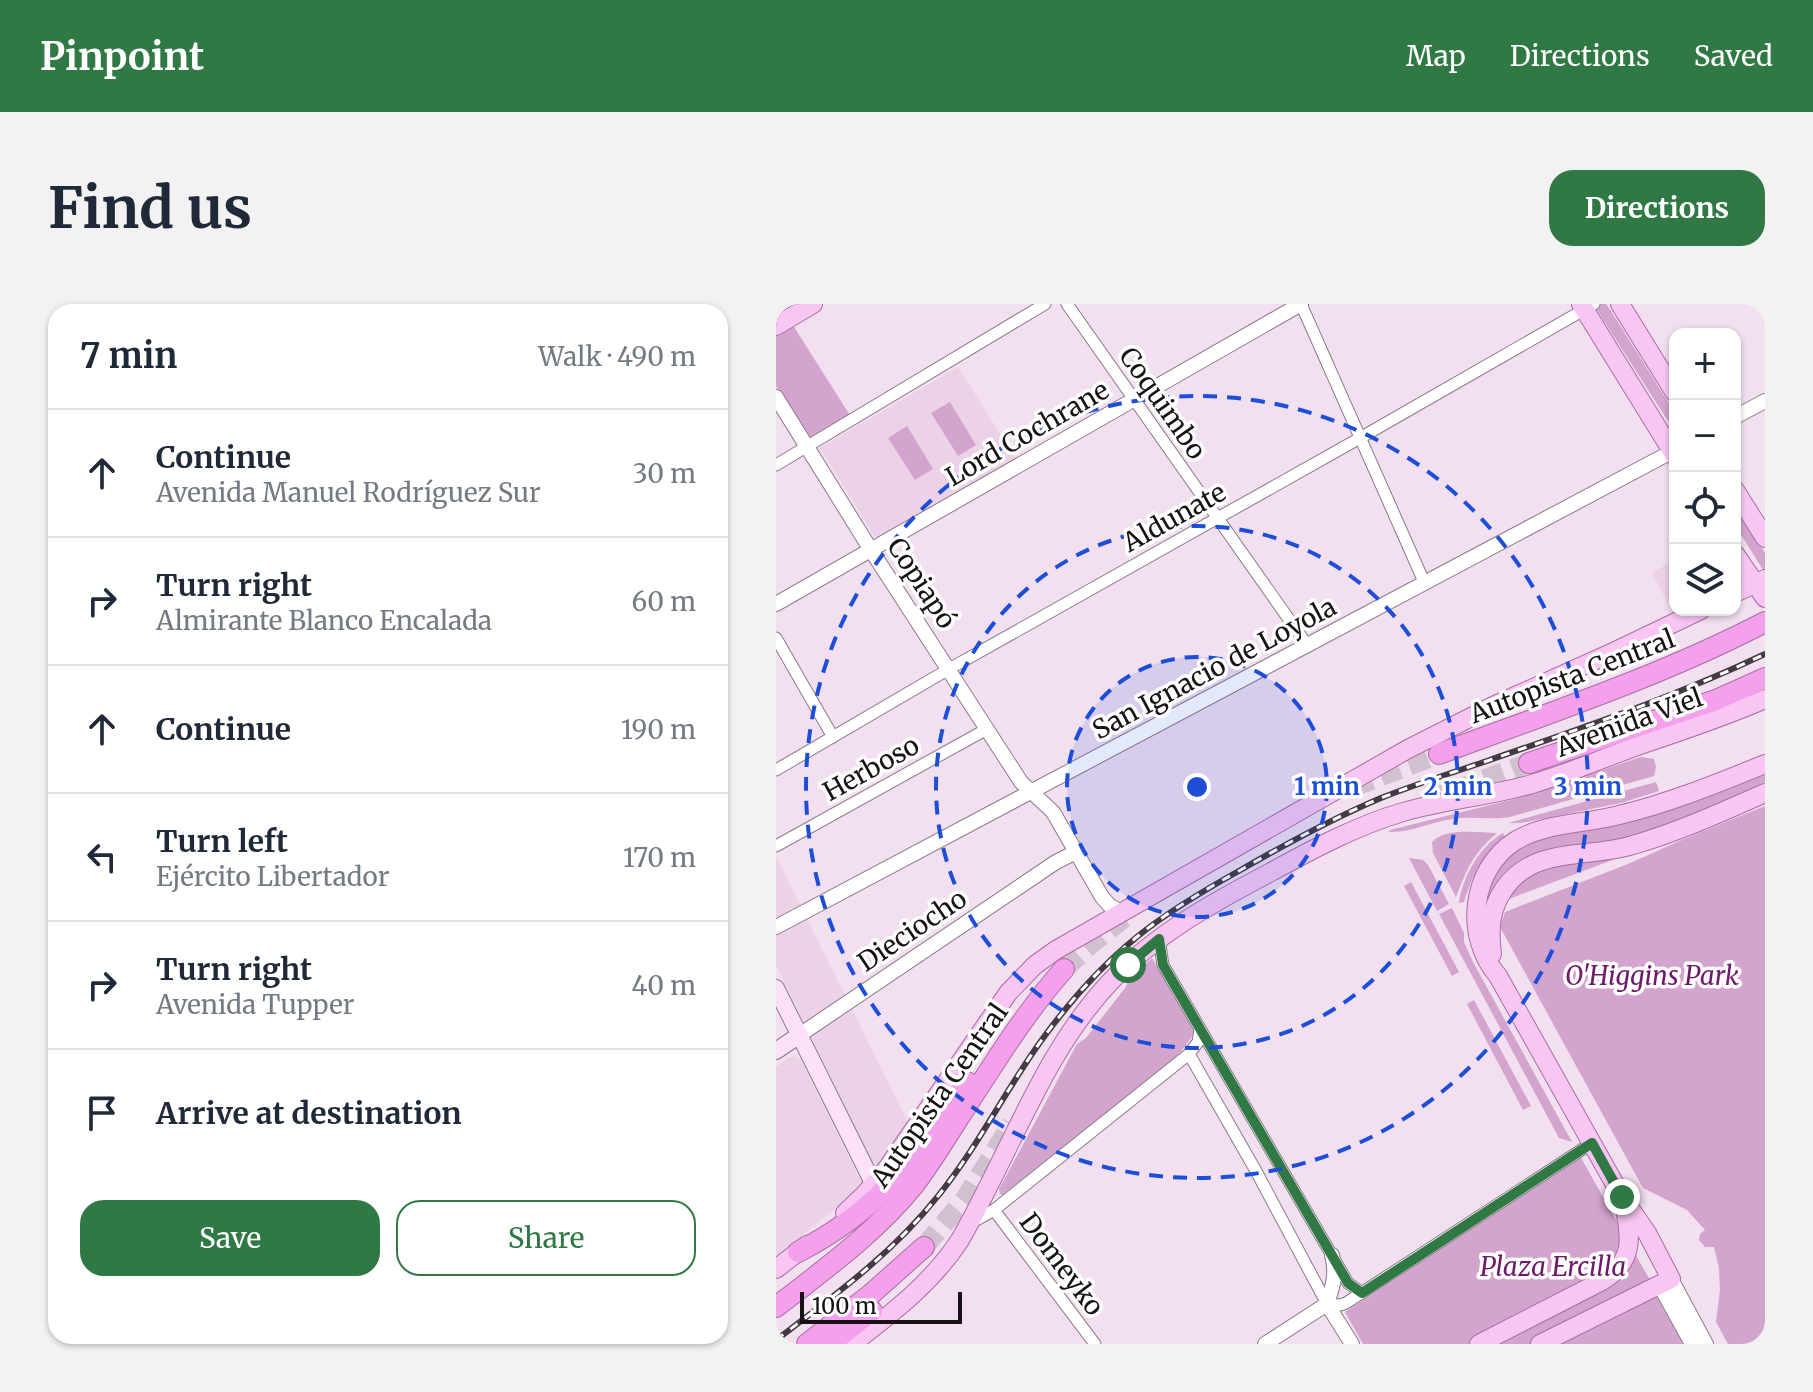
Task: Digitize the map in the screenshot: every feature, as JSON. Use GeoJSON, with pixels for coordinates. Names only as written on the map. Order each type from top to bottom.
{"type":"FeatureCollection","features":[{"type":"Feature","properties":{"kind":"highway","name":"Autopista Central"},"geometry":{"type":"LineString","coordinates":[[1439,754],[1652,674],[1759,626]]}},
{"type":"Feature","properties":{"kind":"highway"},"geometry":{"type":"LineString","coordinates":[[1529,763],[1705,704],[1765,678]]}},
{"type":"Feature","properties":{"kind":"highway","name":"Autopista Central"},"geometry":{"type":"LineString","coordinates":[[776,1307],[851,1249],[913,1186],[1030,1010],[1064,969]]}},
{"type":"Feature","properties":{"kind":"highway"},"geometry":{"type":"LineString","coordinates":[[798,1252],[848,1221],[892,1183],[986,1056],[1030,1010]]}},
{"type":"Feature","properties":{"kind":"highway"},"geometry":{"type":"LineString","coordinates":[[807,1344],[870,1295],[924,1247],[917,1266],[902,1286],[830,1344]]}},
{"type":"Feature","properties":{"kind":"main road"},"geometry":{"type":"LineString","coordinates":[[776,326],[813,304]]}},
{"type":"Feature","properties":{"kind":"main road"},"geometry":{"type":"LineString","coordinates":[[1620,304],[1669,383]]}},
{"type":"Feature","properties":{"kind":"main road"},"geometry":{"type":"LineString","coordinates":[[1586,306],[1669,445]]}},
{"type":"Feature","properties":{"kind":"main road"},"geometry":{"type":"LineString","coordinates":[[1741,500],[1765,538]]}},
{"type":"Feature","properties":{"kind":"main road"},"geometry":{"type":"LineString","coordinates":[[1741,561],[1762,587],[1741,592]]}},
{"type":"Feature","properties":{"kind":"main road"},"geometry":{"type":"LineString","coordinates":[[776,1269],[874,1185],[986,1022],[1017,983],[1044,958],[1427,738],[1688,616]]}},
{"type":"Feature","properties":{"kind":"main road","name":"Avenida Viel"},"geometry":{"type":"LineString","coordinates":[[852,1344],[897,1309],[948,1257],[1072,1030],[1113,979],[1159,939],[1251,882],[1361,827],[1409,811],[1549,778],[1765,699]]}},
{"type":"Feature","properties":{"kind":"main road"},"geometry":{"type":"LineString","coordinates":[[1540,1344],[1666,1283],[1647,1233],[1622,1197],[1484,956],[1476,927],[1476,906],[1481,885],[1498,856],[1522,837],[1614,817],[1673,800],[1765,764]]}},
{"type":"Feature","properties":{"kind":"main road"},"geometry":{"type":"LineString","coordinates":[[1498,976],[1491,943],[1491,919],[1497,898],[1521,870],[1553,857],[1631,846],[1765,793]]}},
{"type":"Feature","properties":{"kind":"main road"},"geometry":{"type":"LineString","coordinates":[[776,988],[874,1185]]}},
{"type":"Feature","properties":{"kind":"main road","name":"Dieciocho"},"geometry":{"type":"LineString","coordinates":[[776,1051],[798,1036]]}},
{"type":"Feature","properties":{"kind":"main road"},"geometry":{"type":"LineString","coordinates":[[1479,1344],[1616,1271],[1630,1242],[1622,1197]]}},
{"type":"Feature","properties":{"kind":"street"},"geometry":{"type":"LineString","coordinates":[[776,465],[1045,304]]}},
{"type":"Feature","properties":{"kind":"street","name":"Coquimbo"},"geometry":{"type":"LineString","coordinates":[[1067,304],[1307,645]]}},
{"type":"Feature","properties":{"kind":"street"},"geometry":{"type":"LineString","coordinates":[[1301,304],[1425,584]]}},
{"type":"Feature","properties":{"kind":"street","name":"Lord Cochrane"},"geometry":{"type":"LineString","coordinates":[[778,600],[1301,304]]}},
{"type":"Feature","properties":{"kind":"street","name":"Aldunate"},"geometry":{"type":"LineString","coordinates":[[776,770],[1586,306]]}},
{"type":"Feature","properties":{"kind":"street","name":"Copiapó"},"geometry":{"type":"LineString","coordinates":[[776,397],[1021,782],[1053,812],[1102,897],[1121,912]]}},
{"type":"Feature","properties":{"kind":"street"},"geometry":{"type":"LineString","coordinates":[[1741,414],[1765,401]]}},
{"type":"Feature","properties":{"kind":"street","name":"San Ignacio de Loyola"},"geometry":{"type":"LineString","coordinates":[[776,927],[1669,456]]}},
{"type":"Feature","properties":{"kind":"street"},"geometry":{"type":"LineString","coordinates":[[776,638],[833,737]]}},
{"type":"Feature","properties":{"kind":"street","name":"Herboso"},"geometry":{"type":"LineString","coordinates":[[776,846],[987,729]]}},
{"type":"Feature","properties":{"kind":"street","name":"Dieciocho"},"geometry":{"type":"LineString","coordinates":[[798,1036],[1056,862],[1076,852]]}},
{"type":"Feature","properties":{"kind":"street"},"geometry":{"type":"LineString","coordinates":[[1159,939],[1163,965],[1200,1030],[1348,1283],[1362,1293]]}},
{"type":"Feature","properties":{"kind":"street"},"geometry":{"type":"LineString","coordinates":[[969,1223],[994,1210],[1189,1054],[1198,1042],[1200,1030]]}},
{"type":"Feature","properties":{"kind":"street"},"geometry":{"type":"LineString","coordinates":[[1189,1054],[1352,1344]]}},
{"type":"Feature","properties":{"kind":"street"},"geometry":{"type":"LineString","coordinates":[[1230,1126],[1251,1114]]}},
{"type":"Feature","properties":{"kind":"street"},"geometry":{"type":"LineString","coordinates":[[1327,1304],[1340,1305],[1362,1293],[1592,1143]]}},
{"type":"Feature","properties":{"kind":"street","name":"Domeyko"},"geometry":{"type":"LineString","coordinates":[[994,1210],[1095,1344]]}},
{"type":"Feature","properties":{"kind":"street"},"geometry":{"type":"LineString","coordinates":[[1265,1344],[1327,1304],[1335,1283],[1332,1255]]}},
{"type":"Feature","properties":{"kind":"street"},"geometry":{"type":"LineString","coordinates":[[1666,1283],[1692,1344]]}},
{"type":"Feature","properties":{"kind":"street"},"geometry":{"type":"LineString","coordinates":[[1666,1283],[1706,1344]]}},
{"type":"Feature","properties":{"kind":"shaded area"},"geometry":{"type":"Polygon","coordinates":[[[958,367],[1016,459],[877,540],[820,448],[958,367]]]}},
{"type":"Feature","properties":{"kind":"shaded area"},"geometry":{"type":"Polygon","coordinates":[[[1669,563],[1669,605],[1652,573],[1669,563]]]}},
{"type":"Feature","properties":{"kind":"shaded area"},"geometry":{"type":"Polygon","coordinates":[[[776,857],[909,1124],[876,1168],[776,965],[776,857]]]}},
{"type":"Feature","properties":{"kind":"shaded area"},"geometry":{"type":"Polygon","coordinates":[[[795,1056],[801,1060],[864,1183],[776,1256],[776,1067],[795,1056]]]}},
{"type":"Feature","properties":{"kind":"green space"},"geometry":{"type":"Polygon","coordinates":[[[1593,304],[1606,304],[1611,311],[1669,403],[1669,423],[1593,304]]]}},
{"type":"Feature","properties":{"kind":"green space"},"geometry":{"type":"Polygon","coordinates":[[[791,322],[851,417],[812,438],[807,436],[776,386],[776,331],[791,322]]]}},
{"type":"Feature","properties":{"kind":"green space"},"geometry":{"type":"Polygon","coordinates":[[[950,402],[976,445],[958,456],[931,413],[950,402]]]}},
{"type":"Feature","properties":{"kind":"green space"},"geometry":{"type":"Polygon","coordinates":[[[907,426],[933,469],[915,480],[888,438],[907,426]]]}},
{"type":"Feature","properties":{"kind":"green space"},"geometry":{"type":"Polygon","coordinates":[[[1741,515],[1765,553],[1765,573],[1741,535],[1741,515]]]}},
{"type":"Feature","properties":{"kind":"green space"},"geometry":{"type":"Polygon","coordinates":[[[1641,757],[1654,759],[1654,776],[1510,817],[1452,819],[1389,832],[1518,798],[1641,757]]]}},
{"type":"Feature","properties":{"kind":"green space"},"geometry":{"type":"Polygon","coordinates":[[[1765,771],[1765,782],[1662,826],[1615,840],[1546,850],[1524,858],[1498,880],[1484,910],[1487,880],[1517,846],[1765,771]]]}},
{"type":"Feature","properties":{"kind":"green space"},"geometry":{"type":"Polygon","coordinates":[[[1656,782],[1659,791],[1621,803],[1508,823],[1656,782]]]}},
{"type":"Feature","properties":{"kind":"green space","name":"O'Higgins Park"},"geometry":{"type":"Polygon","coordinates":[[[1765,806],[1765,1344],[1728,1344],[1716,1322],[1720,1290],[1714,1247],[1705,1247],[1699,1240],[1705,1230],[1687,1210],[1643,1188],[1500,927],[1505,912],[1765,806]]]}},
{"type":"Feature","properties":{"kind":"green space"},"geometry":{"type":"Polygon","coordinates":[[[1497,833],[1472,862],[1456,897],[1433,853],[1432,842],[1446,834],[1497,833]]]}},
{"type":"Feature","properties":{"kind":"green space"},"geometry":{"type":"Polygon","coordinates":[[[1503,833],[1505,837],[1484,859],[1464,902],[1459,903],[1474,863],[1487,846],[1503,833]]]}},
{"type":"Feature","properties":{"kind":"green space"},"geometry":{"type":"Polygon","coordinates":[[[1639,850],[1504,903],[1503,898],[1537,869],[1639,850]]]}},
{"type":"Feature","properties":{"kind":"green space"},"geometry":{"type":"Polygon","coordinates":[[[1409,858],[1423,860],[1428,865],[1449,904],[1437,911],[1409,858]]]}},
{"type":"Feature","properties":{"kind":"green space"},"geometry":{"type":"Polygon","coordinates":[[[1411,882],[1459,972],[1452,976],[1404,886],[1411,882]]]}},
{"type":"Feature","properties":{"kind":"green space"},"geometry":{"type":"Polygon","coordinates":[[[1452,908],[1473,962],[1572,1142],[1559,1138],[1439,914],[1452,908]]]}},
{"type":"Feature","properties":{"kind":"green space"},"geometry":{"type":"Polygon","coordinates":[[[1152,958],[1196,1031],[1177,1057],[1000,1194],[999,1189],[1077,1044],[1086,1038],[1129,980],[1152,958]]]}},
{"type":"Feature","properties":{"kind":"green space"},"geometry":{"type":"Polygon","coordinates":[[[1474,1000],[1531,1106],[1523,1110],[1467,1004],[1474,1000]]]}},
{"type":"Feature","properties":{"kind":"green space","name":"Plaza Ercilla"},"geometry":{"type":"Polygon","coordinates":[[[1580,1156],[1686,1344],[1363,1344],[1345,1312],[1580,1156]]]}},
{"type":"Feature","properties":{"kind":"tunnel"},"geometry":{"type":"LineString","coordinates":[[1353,787],[1439,754]]}},
{"type":"Feature","properties":{"kind":"tunnel"},"geometry":{"type":"LineString","coordinates":[[1428,800],[1529,763]]}},
{"type":"Feature","properties":{"kind":"tunnel"},"geometry":{"type":"LineString","coordinates":[[1064,969],[1124,918]]}},
{"type":"Feature","properties":{"kind":"tunnel"},"geometry":{"type":"LineString","coordinates":[[924,1247],[965,1199],[1012,1124]]}},
{"type":"Feature","properties":{"kind":"railway"},"geometry":{"type":"LineString","coordinates":[[776,1340],[862,1273],[920,1217],[965,1159],[1028,1060],[1063,1012],[1111,960],[1162,918],[1272,852],[1362,806],[1628,711],[1765,654]]}},
{"type":"Feature","properties":{"kind":"route"},"geometry":{"type":"LineString","coordinates":[[1128,965],[1159,939],[1163,965],[1200,1030],[1348,1283],[1362,1293],[1592,1143],[1622,1197]]}}]}
